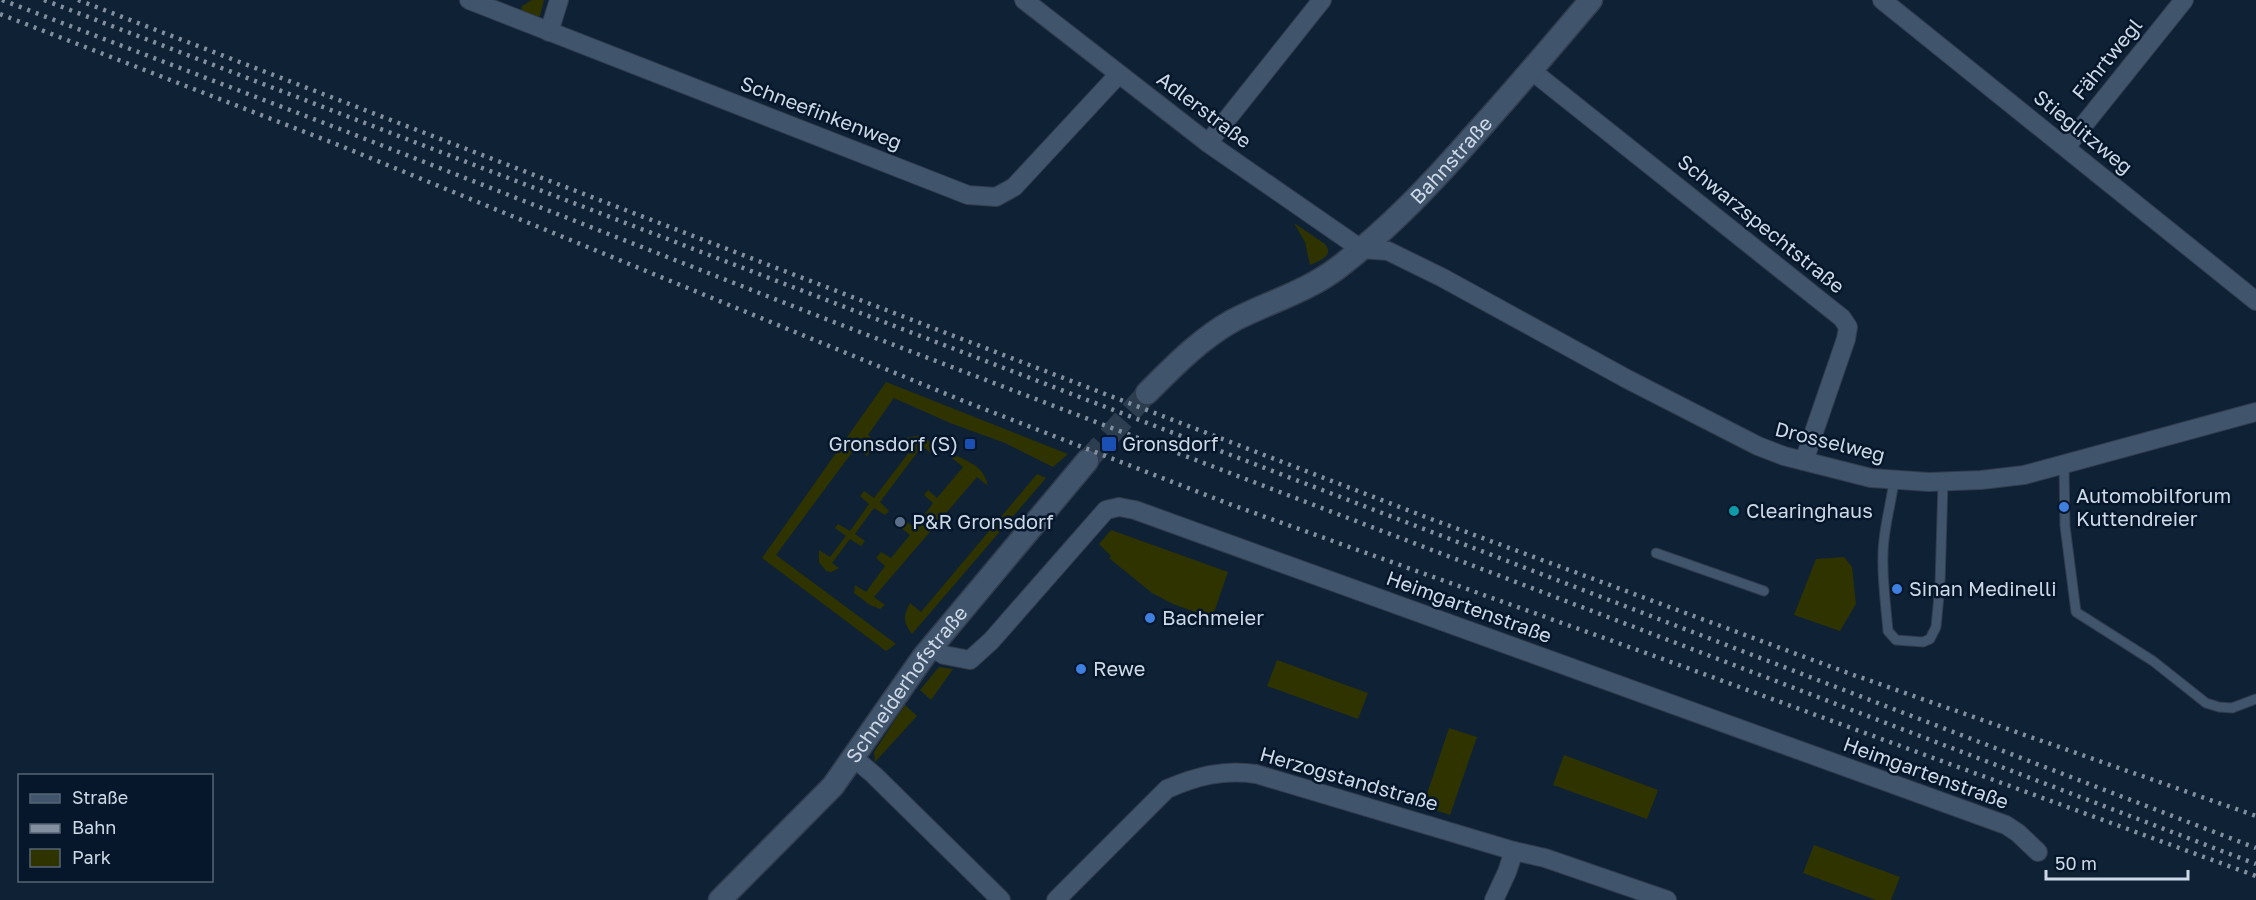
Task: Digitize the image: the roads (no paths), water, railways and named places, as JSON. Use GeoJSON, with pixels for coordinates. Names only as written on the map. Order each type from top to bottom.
{"type":"FeatureCollection","features":[{"type":"Feature","properties":{"kind":"street"},"geometry":{"type":"LineString","coordinates":[[549,32],[559,0]]}},
{"type":"Feature","properties":{"kind":"street"},"geometry":{"type":"LineString","coordinates":[[1208,143],[1322,0]]}},
{"type":"Feature","properties":{"kind":"street","name":"Bahnstraße"},"geometry":{"type":"LineString","coordinates":[[1147,393],[1198,344],[1232,322],[1308,287],[1337,269],[1394,221],[1532,71],[1592,0]]}},
{"type":"Feature","properties":{"kind":"street","name":"Stieglitzweg"},"geometry":{"type":"LineString","coordinates":[[1882,0],[2256,301]]}},
{"type":"Feature","properties":{"kind":"street","name":"Fährtwegl"},"geometry":{"type":"LineString","coordinates":[[2066,147],[2184,0]]}},
{"type":"Feature","properties":{"kind":"street","name":"Schneefinkenweg"},"geometry":{"type":"LineString","coordinates":[[481,1],[549,32],[968,195],[996,197],[1014,187],[1119,74]]}},
{"type":"Feature","properties":{"kind":"street","name":"Adlerstraße"},"geometry":{"type":"LineString","coordinates":[[1035,3],[1119,74],[1208,143],[1361,249]]}},
{"type":"Feature","properties":{"kind":"street","name":"Schwarzspechtstraße"},"geometry":{"type":"LineString","coordinates":[[1532,71],[1842,318],[1848,327],[1846,339],[1804,461]]}},
{"type":"Feature","properties":{"kind":"street","name":"Drosselweg"},"geometry":{"type":"LineString","coordinates":[[1361,249],[1388,251],[1443,278],[1627,379],[1758,447],[1871,478],[1943,482],[2024,475],[2146,440],[2256,412]]}},
{"type":"Feature","properties":{"kind":"street","name":"Schneiderhofstraße"},"geometry":{"type":"LineString","coordinates":[[720,900],[833,786],[931,647],[1087,461]]}},
{"type":"Feature","properties":{"kind":"street","name":"Heimgartenstraße"},"geometry":{"type":"LineString","coordinates":[[931,647],[944,655],[970,660],[991,640],[1106,510],[1119,507],[1135,510],[2006,825],[2038,852]]}},
{"type":"Feature","properties":{"kind":"street"},"geometry":{"type":"LineString","coordinates":[[854,758],[1001,900]]}},
{"type":"Feature","properties":{"kind":"street","name":"Herzogstandstraße"},"geometry":{"type":"LineString","coordinates":[[1056,900],[1167,789],[1214,773],[1234,771],[1266,777],[1514,851],[1545,858],[1667,900]]}},
{"type":"Feature","properties":{"kind":"street"},"geometry":{"type":"LineString","coordinates":[[1494,900],[1514,851]]}},
{"type":"Feature","properties":{"kind":"lane"},"geometry":{"type":"LineString","coordinates":[[2064,464],[2065,526],[2076,612],[2153,661],[2206,703],[2232,708],[2256,699]]}},
{"type":"Feature","properties":{"kind":"lane"},"geometry":{"type":"LineString","coordinates":[[1894,480],[1892,502],[1885,523],[1882,556],[1888,632],[1896,640],[1923,642],[1930,639],[1936,627],[1940,585],[1943,482]]}},
{"type":"Feature","properties":{"kind":"lane"},"geometry":{"type":"LineString","coordinates":[[1656,553],[1764,591]]}},
{"type":"Feature","properties":{"kind":"tunnel"},"geometry":{"type":"LineString","coordinates":[[1087,461],[1147,393]]}},
{"type":"Feature","properties":{"kind":"railway"},"geometry":{"type":"LineString","coordinates":[[2,0],[831,321],[2256,864]]}},
{"type":"Feature","properties":{"kind":"railway"},"geometry":{"type":"LineString","coordinates":[[44,0],[2256,848]]}},
{"type":"Feature","properties":{"kind":"railway"},"geometry":{"type":"LineString","coordinates":[[78,0],[1431,519],[1848,673],[2256,816]]}},
{"type":"Feature","properties":{"kind":"railway"},"geometry":{"type":"LineString","coordinates":[[0,14],[341,146],[961,400],[1232,505],[1660,658],[2256,876]]}},
{"type":"Feature","properties":{"kind":"place","name":"Gronsdorf (S)"},"geometry":{"type":"Point","coordinates":[970,444]}},
{"type":"Feature","properties":{"kind":"place","name":"Gronsdorf"},"geometry":{"type":"Point","coordinates":[1109,444]}},
{"type":"Feature","properties":{"kind":"place","name":"Automobilforum Kuttendreier"},"geometry":{"type":"Point","coordinates":[2064,507]}},
{"type":"Feature","properties":{"kind":"place","name":"Clearinghaus"},"geometry":{"type":"Point","coordinates":[1734,511]}},
{"type":"Feature","properties":{"kind":"place","name":"P&R Gronsdorf"},"geometry":{"type":"Point","coordinates":[900,522]}},
{"type":"Feature","properties":{"kind":"place","name":"Sinan Medinelli"},"geometry":{"type":"Point","coordinates":[1897,589]}},
{"type":"Feature","properties":{"kind":"place","name":"Bachmeier"},"geometry":{"type":"Point","coordinates":[1150,618]}},
{"type":"Feature","properties":{"kind":"place","name":"Rewe"},"geometry":{"type":"Point","coordinates":[1081,669]}}]}
